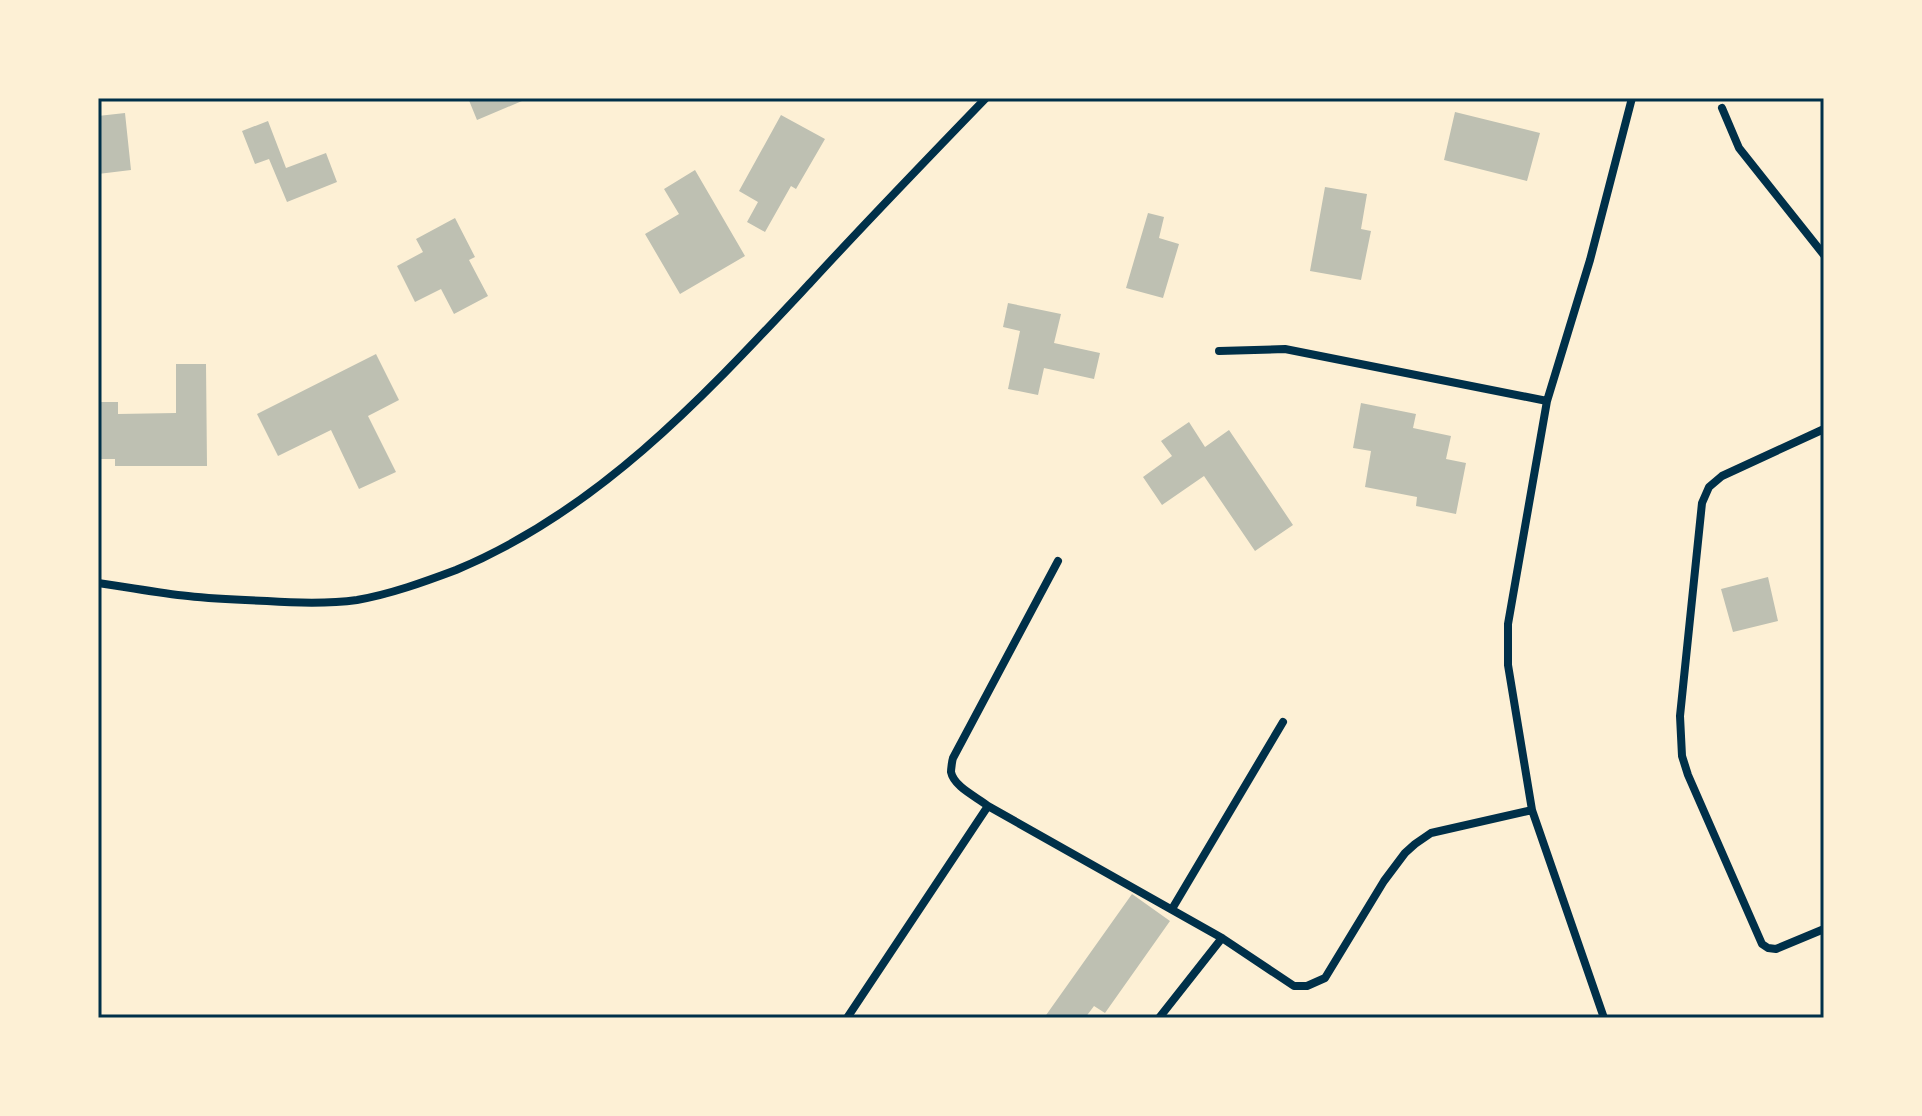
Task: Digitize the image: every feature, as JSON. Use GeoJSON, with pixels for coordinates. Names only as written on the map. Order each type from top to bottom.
{"type":"FeatureCollection","features":[{"type":"Feature","properties":{"kind":"street"},"geometry":{"type":"LineString","coordinates":[[98,583],[219,598],[298,602],[356,600],[434,578],[484,558],[539,528],[594,491],[638,456],[716,382],[986,98]]}},
{"type":"Feature","properties":{"kind":"street"},"geometry":{"type":"LineString","coordinates":[[1604,1018],[1532,810],[1508,665],[1508,624],[1547,401],[1590,260],[1632,98]]}},
{"type":"Feature","properties":{"kind":"street"},"geometry":{"type":"LineString","coordinates":[[1722,108],[1739,148],[1824,255]]}},
{"type":"Feature","properties":{"kind":"street"},"geometry":{"type":"LineString","coordinates":[[1219,351],[1285,349],[1547,401]]}},
{"type":"Feature","properties":{"kind":"street"},"geometry":{"type":"LineString","coordinates":[[1824,429],[1722,476],[1709,487],[1702,503],[1680,716],[1682,756],[1688,775],[1762,944],[1776,949],[1824,929]]}},
{"type":"Feature","properties":{"kind":"street"},"geometry":{"type":"LineString","coordinates":[[1058,561],[953,758],[951,771],[956,782],[988,806],[1222,938],[1294,986],[1307,986],[1325,978],[1384,881],[1415,844],[1431,833],[1532,810]]}},
{"type":"Feature","properties":{"kind":"street"},"geometry":{"type":"LineString","coordinates":[[1172,909],[1283,722]]}},
{"type":"Feature","properties":{"kind":"street"},"geometry":{"type":"LineString","coordinates":[[847,1018],[988,806]]}},
{"type":"Feature","properties":{"kind":"street"},"geometry":{"type":"LineString","coordinates":[[1159,1018],[1222,938]]}},
{"type":"Feature","properties":{"kind":"building"},"geometry":{"type":"Polygon","coordinates":[[[468,98],[529,98],[477,120],[468,98]]]}},
{"type":"Feature","properties":{"kind":"building"},"geometry":{"type":"Polygon","coordinates":[[[1455,112],[1540,133],[1527,181],[1444,160],[1455,112]]]}},
{"type":"Feature","properties":{"kind":"building"},"geometry":{"type":"Polygon","coordinates":[[[125,113],[131,170],[98,174],[98,116],[125,113]]]}},
{"type":"Feature","properties":{"kind":"building"},"geometry":{"type":"Polygon","coordinates":[[[781,115],[825,139],[796,189],[791,186],[765,232],[747,222],[758,202],[739,191],[781,115]]]}},
{"type":"Feature","properties":{"kind":"building"},"geometry":{"type":"Polygon","coordinates":[[[268,121],[286,168],[326,153],[337,182],[287,202],[269,159],[255,164],[242,131],[268,121]]]}},
{"type":"Feature","properties":{"kind":"building"},"geometry":{"type":"Polygon","coordinates":[[[695,170],[745,256],[680,294],[645,234],[679,214],[664,189],[695,170]]]}},
{"type":"Feature","properties":{"kind":"building"},"geometry":{"type":"Polygon","coordinates":[[[1325,187],[1367,194],[1361,229],[1371,231],[1361,280],[1310,271],[1325,187]]]}},
{"type":"Feature","properties":{"kind":"building"},"geometry":{"type":"Polygon","coordinates":[[[1148,213],[1164,217],[1159,238],[1179,244],[1163,298],[1126,288],[1148,213]]]}},
{"type":"Feature","properties":{"kind":"building"},"geometry":{"type":"Polygon","coordinates":[[[455,218],[475,257],[469,260],[488,296],[454,314],[441,289],[415,302],[397,266],[423,252],[416,239],[455,218]]]}},
{"type":"Feature","properties":{"kind":"building"},"geometry":{"type":"Polygon","coordinates":[[[1008,303],[1061,314],[1054,343],[1100,353],[1094,379],[1044,368],[1038,395],[1008,389],[1020,331],[1003,327],[1008,303]]]}},
{"type":"Feature","properties":{"kind":"building"},"geometry":{"type":"Polygon","coordinates":[[[376,354],[399,400],[368,416],[396,472],[359,489],[331,430],[278,456],[257,414],[376,354]]]}},
{"type":"Feature","properties":{"kind":"building"},"geometry":{"type":"Polygon","coordinates":[[[176,364],[206,364],[207,466],[115,466],[115,459],[98,459],[98,402],[118,402],[118,414],[176,413],[176,364]]]}},
{"type":"Feature","properties":{"kind":"building"},"geometry":{"type":"Polygon","coordinates":[[[1361,403],[1416,414],[1413,428],[1451,436],[1446,459],[1466,463],[1456,514],[1416,506],[1417,497],[1365,487],[1371,451],[1353,448],[1361,403]]]}},
{"type":"Feature","properties":{"kind":"building"},"geometry":{"type":"Polygon","coordinates":[[[1189,422],[1205,447],[1229,430],[1293,525],[1255,551],[1204,476],[1162,505],[1143,477],[1172,456],[1161,441],[1189,422]]]}},
{"type":"Feature","properties":{"kind":"building"},"geometry":{"type":"Polygon","coordinates":[[[1768,577],[1778,621],[1733,632],[1721,589],[1768,577]]]}},
{"type":"Feature","properties":{"kind":"building"},"geometry":{"type":"Polygon","coordinates":[[[1132,894],[1170,921],[1105,1013],[1094,1006],[1085,1018],[1044,1018],[1132,894]]]}}]}
